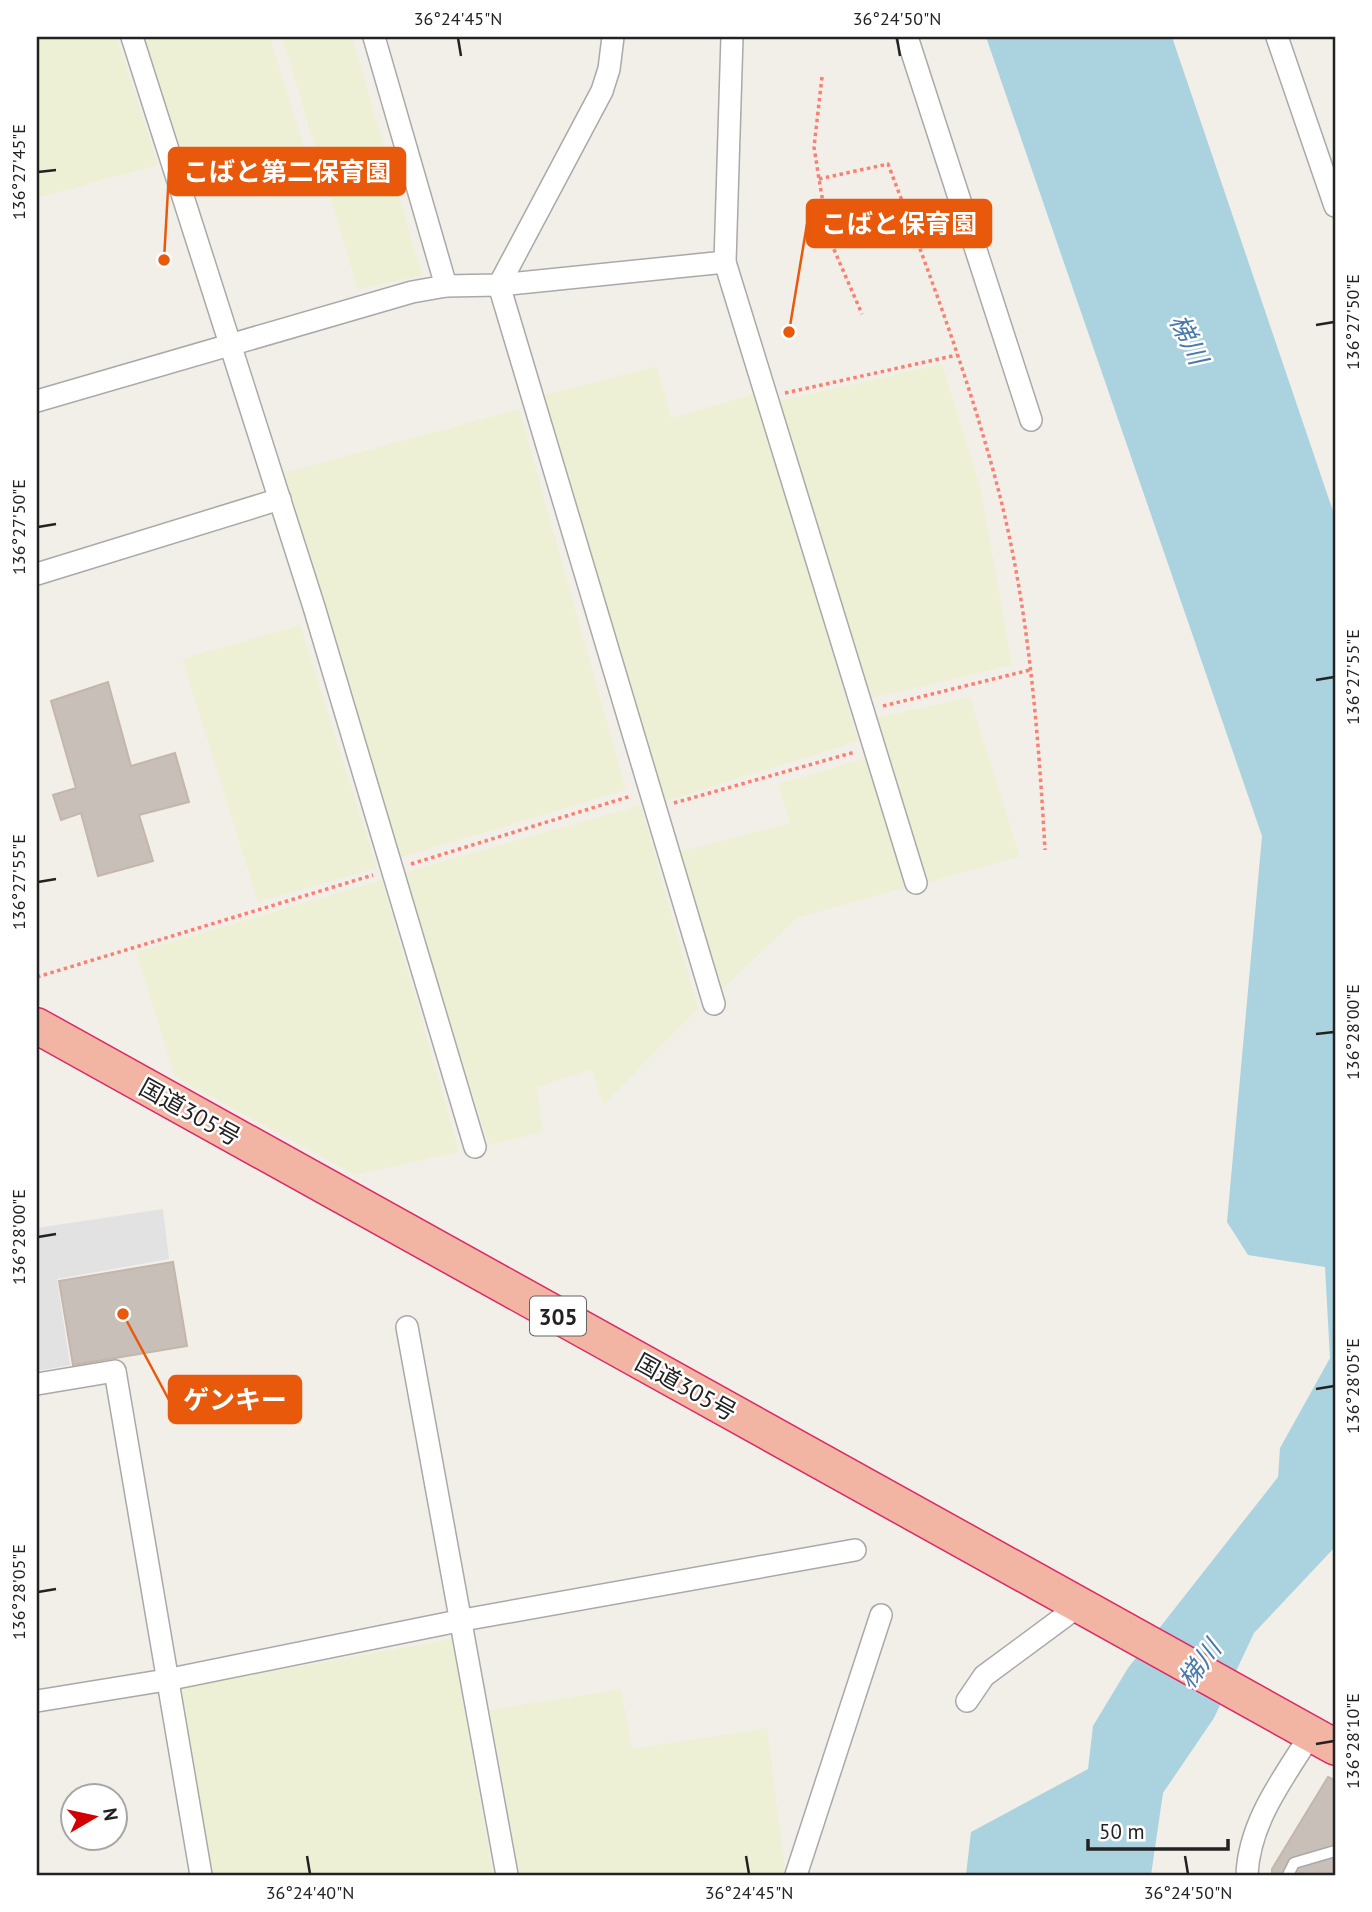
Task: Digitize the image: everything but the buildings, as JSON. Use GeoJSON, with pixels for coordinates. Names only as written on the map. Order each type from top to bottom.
{"type":"FeatureCollection","features":[{"type":"Feature","properties":{"kind":"highway","name":"国道305号"},"geometry":{"type":"LineString","coordinates":[[37,1026],[1315,1736]]}},
{"type":"Feature","properties":{"kind":"street"},"geometry":{"type":"LineString","coordinates":[[132,37],[280,499],[475,1147]]}},
{"type":"Feature","properties":{"kind":"street"},"geometry":{"type":"LineString","coordinates":[[374,37],[446,286]]}},
{"type":"Feature","properties":{"kind":"street"},"geometry":{"type":"LineString","coordinates":[[613,37],[609,69],[602,90],[499,285],[714,1004]]}},
{"type":"Feature","properties":{"kind":"street"},"geometry":{"type":"LineString","coordinates":[[732,37],[725,262],[860,711],[916,883]]}},
{"type":"Feature","properties":{"kind":"street"},"geometry":{"type":"LineString","coordinates":[[907,37],[1029,404],[1031,420]]}},
{"type":"Feature","properties":{"kind":"street"},"geometry":{"type":"LineString","coordinates":[[1277,37],[1335,206]]}},
{"type":"Feature","properties":{"kind":"street"},"geometry":{"type":"LineString","coordinates":[[37,401],[366,304],[446,286],[499,285],[725,262]]}},
{"type":"Feature","properties":{"kind":"street"},"geometry":{"type":"LineString","coordinates":[[37,574],[280,499]]}},
{"type":"Feature","properties":{"kind":"street"},"geometry":{"type":"LineString","coordinates":[[407,1327],[463,1620],[507,1875]]}},
{"type":"Feature","properties":{"kind":"street"},"geometry":{"type":"LineString","coordinates":[[37,1384],[115,1371],[201,1875]]}},
{"type":"Feature","properties":{"kind":"street"},"geometry":{"type":"LineString","coordinates":[[37,1701],[166,1680],[463,1620],[855,1550]]}},
{"type":"Feature","properties":{"kind":"street"},"geometry":{"type":"LineString","coordinates":[[967,1701],[984,1676],[1087,1609]]}},
{"type":"Feature","properties":{"kind":"street"},"geometry":{"type":"LineString","coordinates":[[796,1875],[881,1615]]}},
{"type":"Feature","properties":{"kind":"street"},"geometry":{"type":"LineString","coordinates":[[1247,1875],[1247,1858],[1263,1810],[1315,1736]]}},
{"type":"Feature","properties":{"kind":"lane"},"geometry":{"type":"LineString","coordinates":[[1288,1875],[1294,1863],[1335,1851]]}},
{"type":"Feature","properties":{"kind":"path"},"geometry":{"type":"LineString","coordinates":[[822,77],[814,147],[819,179],[829,238],[862,314]]}},
{"type":"Feature","properties":{"kind":"path"},"geometry":{"type":"LineString","coordinates":[[819,179],[888,164],[957,355],[997,483],[1030,670],[1045,850]]}},
{"type":"Feature","properties":{"kind":"path"},"geometry":{"type":"LineString","coordinates":[[765,398],[957,355]]}},
{"type":"Feature","properties":{"kind":"path"},"geometry":{"type":"LineString","coordinates":[[860,711],[1030,670]]}},
{"type":"Feature","properties":{"kind":"path"},"geometry":{"type":"LineString","coordinates":[[37,977],[391,870],[652,799],[872,747]]}},
{"type":"Feature","properties":{"kind":"green space"},"geometry":{"type":"Polygon","coordinates":[[[37,37],[117,37],[158,165],[37,198],[37,37]]]}},
{"type":"Feature","properties":{"kind":"green space"},"geometry":{"type":"Polygon","coordinates":[[[141,37],[270,37],[309,164],[193,197],[141,37]]]}},
{"type":"Feature","properties":{"kind":"green space"},"geometry":{"type":"Polygon","coordinates":[[[282,37],[352,37],[422,275],[358,290],[282,37]]]}},
{"type":"Feature","properties":{"kind":"green space"},"geometry":{"type":"Polygon","coordinates":[[[942,364],[981,490],[1012,665],[869,699],[778,401],[942,364]]]}},
{"type":"Feature","properties":{"kind":"green space"},"geometry":{"type":"Polygon","coordinates":[[[657,366],[671,418],[757,393],[858,741],[664,802],[540,396],[657,366]]]}},
{"type":"Feature","properties":{"kind":"green space"},"geometry":{"type":"Polygon","coordinates":[[[519,409],[626,790],[396,859],[283,473],[519,409]]]}},
{"type":"Feature","properties":{"kind":"green space"},"geometry":{"type":"Polygon","coordinates":[[[300,625],[377,868],[258,902],[182,659],[300,625]]]}},
{"type":"Feature","properties":{"kind":"green space"},"geometry":{"type":"Polygon","coordinates":[[[970,697],[1020,857],[925,883],[875,718],[970,697]]]}},
{"type":"Feature","properties":{"kind":"green space"},"geometry":{"type":"Polygon","coordinates":[[[867,758],[907,887],[797,918],[720,991],[677,852],[790,823],[778,784],[867,758]]]}},
{"type":"Feature","properties":{"kind":"green space"},"geometry":{"type":"Polygon","coordinates":[[[641,805],[698,1009],[603,1105],[592,1069],[537,1087],[543,1132],[489,1145],[402,873],[641,805]]]}},
{"type":"Feature","properties":{"kind":"green space"},"geometry":{"type":"Polygon","coordinates":[[[382,880],[459,1152],[355,1175],[175,1077],[136,952],[382,880]]]}},
{"type":"Feature","properties":{"kind":"green space"},"geometry":{"type":"Polygon","coordinates":[[[452,1639],[493,1875],[211,1875],[178,1688],[452,1639]]]}},
{"type":"Feature","properties":{"kind":"green space"},"geometry":{"type":"Polygon","coordinates":[[[621,1689],[632,1749],[767,1728],[786,1875],[519,1875],[490,1710],[621,1689]]]}},
{"type":"Feature","properties":{"kind":"shaded area"},"geometry":{"type":"Polygon","coordinates":[[[163,1209],[169,1259],[57,1279],[70,1365],[37,1371],[37,1228],[163,1209]]]}},
{"type":"Feature","properties":{"kind":"water","name":"梯川"},"geometry":{"type":"Polygon","coordinates":[[[986,37],[1172,37],[1335,517],[1335,1547],[1254,1633],[1214,1718],[1163,1793],[1151,1875],[966,1875],[971,1832],[1088,1769],[1093,1726],[1128,1668],[1278,1477],[1280,1448],[1330,1358],[1325,1267],[1248,1255],[1227,1222],[1262,836],[986,37]]]}},
{"type":"Feature","properties":{"kind":"place","name":"こばと第二保育園"},"geometry":{"type":"Point","coordinates":[164,260]}},
{"type":"Feature","properties":{"kind":"place","name":"こばと保育園"},"geometry":{"type":"Point","coordinates":[789,332]}},
{"type":"Feature","properties":{"kind":"place","name":"ゲンキー"},"geometry":{"type":"Point","coordinates":[123,1314]}}]}
